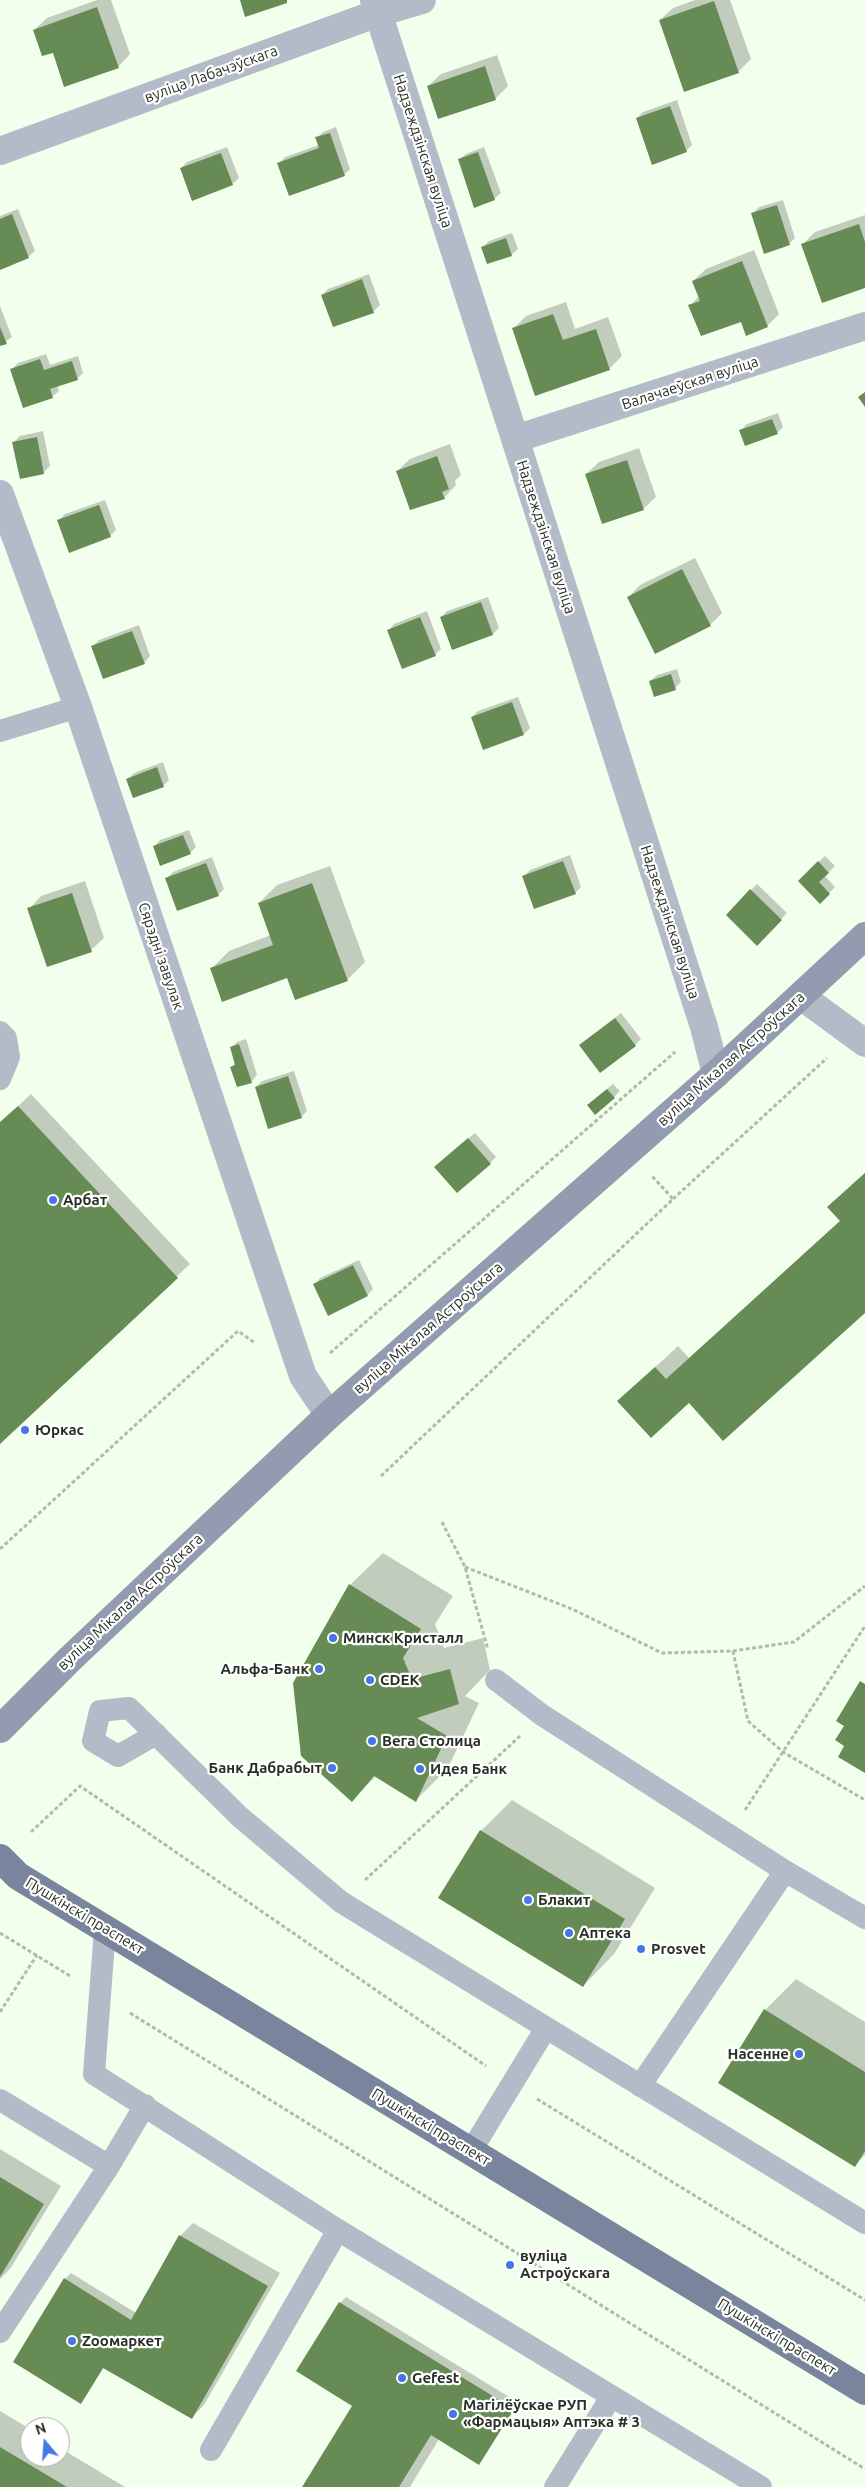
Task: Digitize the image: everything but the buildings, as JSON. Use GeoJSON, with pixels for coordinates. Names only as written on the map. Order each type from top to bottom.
{"type":"FeatureCollection","features":[{"type":"Feature","properties":{"kind":"main road","name":"вуліца Мікалая Астроўскага"},"geometry":{"type":"LineString","coordinates":[[0,1729],[70,1658],[329,1415],[716,1074],[865,936]]}},
{"type":"Feature","properties":{"kind":"main road","name":"Пушкінскі праспект"},"geometry":{"type":"LineString","coordinates":[[0,1858],[18,1876],[865,2391]]}},
{"type":"Feature","properties":{"kind":"street","name":"вуліца Лабачэўскага"},"geometry":{"type":"LineString","coordinates":[[0,151],[376,7],[422,0]]}},
{"type":"Feature","properties":{"kind":"street","name":"Надзеждзінская вуліца"},"geometry":{"type":"LineString","coordinates":[[376,7],[704,1027],[716,1074]]}},
{"type":"Feature","properties":{"kind":"street","name":"Валачаеўская вуліца"},"geometry":{"type":"LineString","coordinates":[[515,439],[865,326]]}},
{"type":"Feature","properties":{"kind":"street","name":"Сярэдні завулак"},"geometry":{"type":"LineString","coordinates":[[0,494],[78,708],[303,1376],[329,1415]]}},
{"type":"Feature","properties":{"kind":"street"},"geometry":{"type":"LineString","coordinates":[[801,996],[859,1039]]}},
{"type":"Feature","properties":{"kind":"lane"},"geometry":{"type":"LineString","coordinates":[[0,731],[78,708]]}},
{"type":"Feature","properties":{"kind":"lane"},"geometry":{"type":"LineString","coordinates":[[0,1032],[6,1038],[9,1057],[0,1079]]}},
{"type":"Feature","properties":{"kind":"lane"},"geometry":{"type":"LineString","coordinates":[[496,1680],[542,1715],[785,1870],[865,1918]]}},
{"type":"Feature","properties":{"kind":"lane"},"geometry":{"type":"LineString","coordinates":[[156,1734],[240,1817],[341,1902],[865,2223]]}},
{"type":"Feature","properties":{"kind":"lane"},"geometry":{"type":"LineString","coordinates":[[640,2086],[785,1870]]}},
{"type":"Feature","properties":{"kind":"lane"},"geometry":{"type":"LineString","coordinates":[[105,1929],[94,2074],[338,2230],[762,2487]]}},
{"type":"Feature","properties":{"kind":"lane"},"geometry":{"type":"LineString","coordinates":[[470,2151],[546,2028]]}},
{"type":"Feature","properties":{"kind":"lane"},"geometry":{"type":"LineString","coordinates":[[0,2100],[109,2166]]}},
{"type":"Feature","properties":{"kind":"lane"},"geometry":{"type":"LineString","coordinates":[[0,2332],[109,2166],[145,2105]]}},
{"type":"Feature","properties":{"kind":"lane"},"geometry":{"type":"LineString","coordinates":[[211,2450],[338,2230]]}},
{"type":"Feature","properties":{"kind":"lane"},"geometry":{"type":"LineString","coordinates":[[555,2487],[611,2396]]}},
{"type":"Feature","properties":{"kind":"path"},"geometry":{"type":"LineString","coordinates":[[0,1549],[238,1331],[303,1376],[704,1027]]}},
{"type":"Feature","properties":{"kind":"path"},"geometry":{"type":"LineString","coordinates":[[381,1476],[673,1199],[859,1039]]}},
{"type":"Feature","properties":{"kind":"path"},"geometry":{"type":"LineString","coordinates":[[601,1117],[628,1151],[673,1199]]}},
{"type":"Feature","properties":{"kind":"path"},"geometry":{"type":"LineString","coordinates":[[442,1522],[465,1567],[496,1680]]}},
{"type":"Feature","properties":{"kind":"path"},"geometry":{"type":"LineString","coordinates":[[465,1567],[572,1609],[662,1653],[733,1651],[794,1642],[865,1586]]}},
{"type":"Feature","properties":{"kind":"path"},"geometry":{"type":"LineString","coordinates":[[729,1834],[865,1626]]}},
{"type":"Feature","properties":{"kind":"path"},"geometry":{"type":"LineString","coordinates":[[733,1651],[748,1720],[782,1752],[865,1800]]}},
{"type":"Feature","properties":{"kind":"path"},"geometry":{"type":"LineString","coordinates":[[341,1902],[542,1715]]}},
{"type":"Feature","properties":{"kind":"path"},"geometry":{"type":"LineString","coordinates":[[31,1832],[80,1786],[512,2084],[865,2300]]}},
{"type":"Feature","properties":{"kind":"path"},"geometry":{"type":"LineString","coordinates":[[0,1932],[865,2469]]}},
{"type":"Feature","properties":{"kind":"path"},"geometry":{"type":"LineString","coordinates":[[0,2012],[36,1955]]}},
{"type":"Feature","properties":{"kind":"place","name":"Арбат"},"geometry":{"type":"Point","coordinates":[53,1200]}},
{"type":"Feature","properties":{"kind":"place","name":"Юркас"},"geometry":{"type":"Point","coordinates":[25,1430]}},
{"type":"Feature","properties":{"kind":"place","name":"Минск Кристалл"},"geometry":{"type":"Point","coordinates":[333,1638]}},
{"type":"Feature","properties":{"kind":"place","name":"Альфа-Банк"},"geometry":{"type":"Point","coordinates":[319,1669]}},
{"type":"Feature","properties":{"kind":"place","name":"CDEK"},"geometry":{"type":"Point","coordinates":[370,1680]}},
{"type":"Feature","properties":{"kind":"place","name":"Вега Столица"},"geometry":{"type":"Point","coordinates":[372,1741]}},
{"type":"Feature","properties":{"kind":"place","name":"Банк Дабрабыт"},"geometry":{"type":"Point","coordinates":[332,1768]}},
{"type":"Feature","properties":{"kind":"place","name":"Идея Банк"},"geometry":{"type":"Point","coordinates":[420,1769]}},
{"type":"Feature","properties":{"kind":"place","name":"Блакит"},"geometry":{"type":"Point","coordinates":[528,1900]}},
{"type":"Feature","properties":{"kind":"place","name":"Аптека"},"geometry":{"type":"Point","coordinates":[569,1933]}},
{"type":"Feature","properties":{"kind":"place","name":"Prosvet"},"geometry":{"type":"Point","coordinates":[641,1949]}},
{"type":"Feature","properties":{"kind":"place","name":"Насенне"},"geometry":{"type":"Point","coordinates":[799,2054]}},
{"type":"Feature","properties":{"kind":"place","name":"вуліца Астроўскага"},"geometry":{"type":"Point","coordinates":[510,2265]}},
{"type":"Feature","properties":{"kind":"place","name":"Zooмаркет"},"geometry":{"type":"Point","coordinates":[72,2341]}},
{"type":"Feature","properties":{"kind":"place","name":"Gefest"},"geometry":{"type":"Point","coordinates":[402,2378]}},
{"type":"Feature","properties":{"kind":"place","name":"Магілёўскае РУП «Фармацыя» Аптэка # 3"},"geometry":{"type":"Point","coordinates":[453,2414]}}]}
